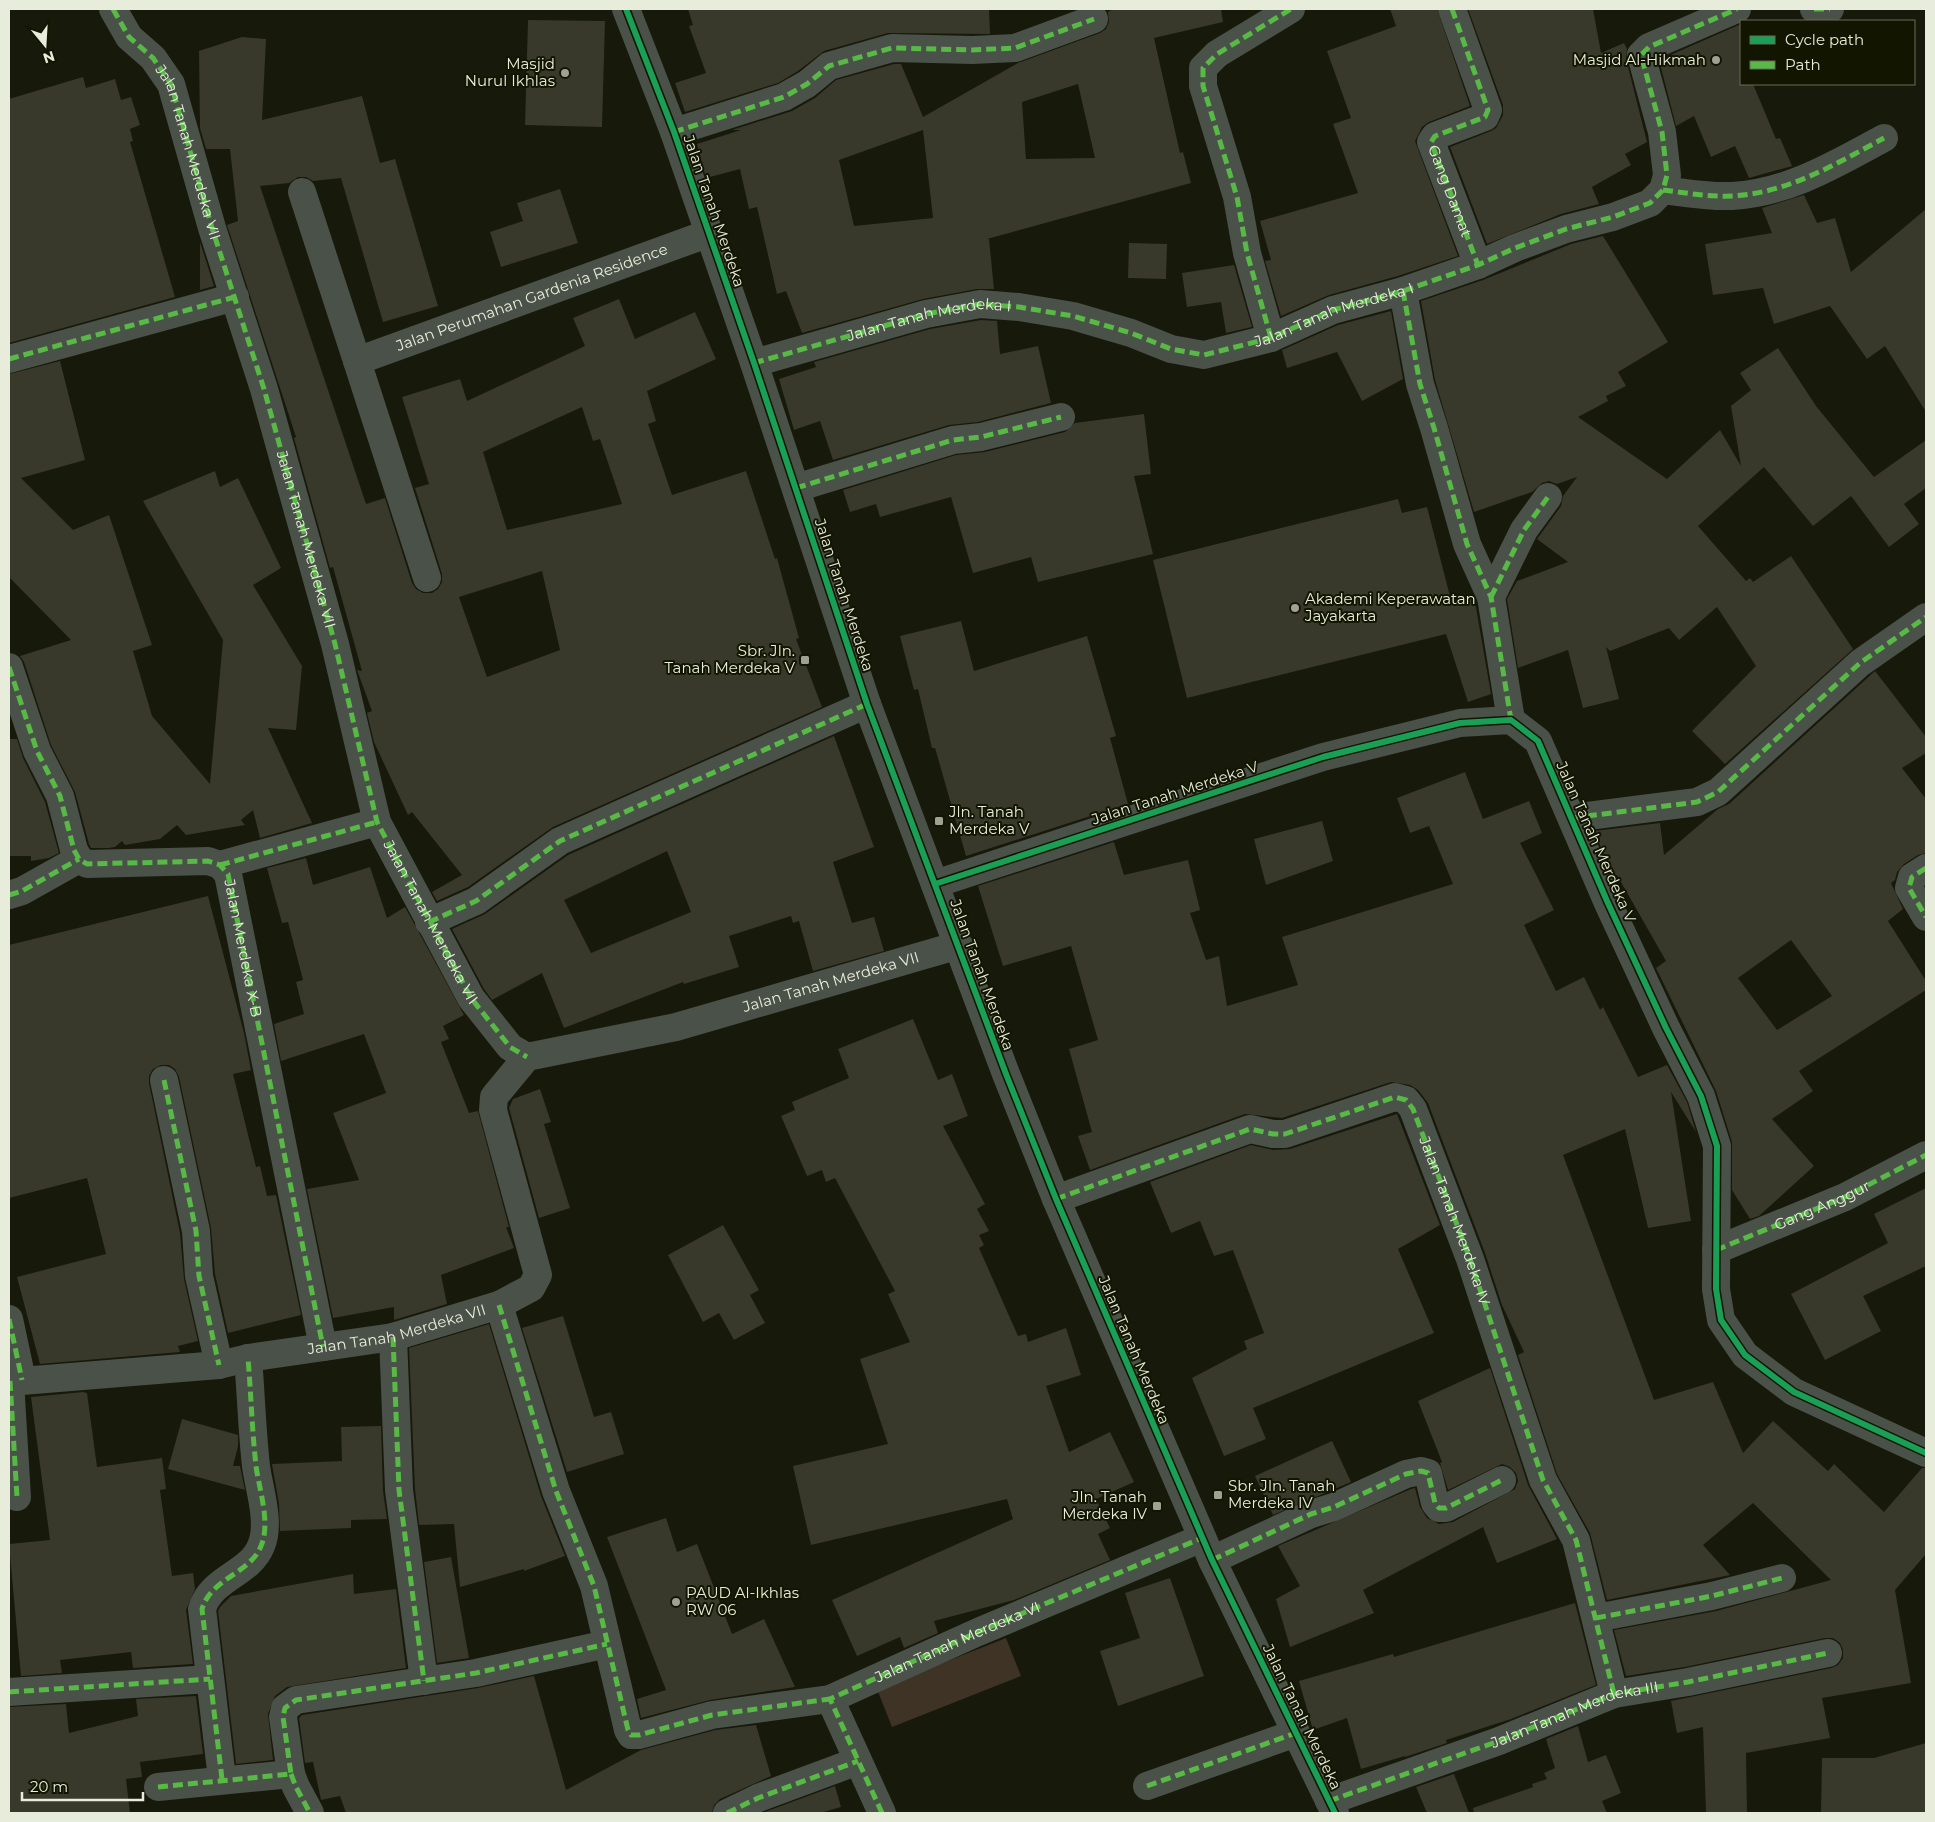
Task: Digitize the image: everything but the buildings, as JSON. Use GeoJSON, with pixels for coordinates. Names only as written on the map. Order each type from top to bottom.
{"type":"FeatureCollection","features":[{"type":"Feature","properties":{"kind":"street","name":"Jalan Tanah Merdeka VII"},"geometry":{"type":"LineString","coordinates":[[112,9],[129,37],[153,58],[171,84],[212,228],[264,389],[334,644],[377,822],[471,998],[510,1047],[527,1057]]}},
{"type":"Feature","properties":{"kind":"street","name":"Jalan Tanah Merdeka"},"geometry":{"type":"LineString","coordinates":[[626,9],[674,132],[707,234],[754,362],[866,704],[959,945],[1006,1074],[1056,1199],[1207,1549],[1332,1807]]}},
{"type":"Feature","properties":{"kind":"street"},"geometry":{"type":"LineString","coordinates":[[1271,338],[1247,253],[1236,197],[1203,86],[1203,68],[1217,54],[1291,9]]}},
{"type":"Feature","properties":{"kind":"street","name":"Gang Damat"},"geometry":{"type":"LineString","coordinates":[[1452,9],[1488,110],[1485,117],[1435,136],[1431,142],[1478,265]]}},
{"type":"Feature","properties":{"kind":"street"},"geometry":{"type":"LineString","coordinates":[[1737,9],[1649,47],[1641,55],[1662,132],[1667,175],[1663,190],[1706,196],[1756,194],[1789,185],[1820,173],[1884,138]]}},
{"type":"Feature","properties":{"kind":"street"},"geometry":{"type":"LineString","coordinates":[[1814,9],[1830,9]]}},
{"type":"Feature","properties":{"kind":"street"},"geometry":{"type":"LineString","coordinates":[[674,132],[784,97],[807,84],[829,66],[892,48],[972,50],[1015,48],[1094,19]]}},
{"type":"Feature","properties":{"kind":"street","name":"Jalan Tanah Merdeka I"},"geometry":{"type":"LineString","coordinates":[[754,362],[926,314],[980,304],[1019,307],[1073,316],[1131,333],[1170,349],[1204,355],[1271,338],[1333,310],[1403,291],[1478,265],[1515,248],[1566,229],[1613,217],[1650,203],[1663,190]]}},
{"type":"Feature","properties":{"kind":"street"},"geometry":{"type":"LineString","coordinates":[[302,192],[427,578]]}},
{"type":"Feature","properties":{"kind":"street","name":"Jalan Perumahan Gardenia Residence"},"geometry":{"type":"LineString","coordinates":[[357,361],[707,234]]}},
{"type":"Feature","properties":{"kind":"street"},"geometry":{"type":"LineString","coordinates":[[1403,291],[1420,384],[1467,544],[1491,597],[1511,720]]}},
{"type":"Feature","properties":{"kind":"street"},"geometry":{"type":"LineString","coordinates":[[9,359],[235,297]]}},
{"type":"Feature","properties":{"kind":"street"},"geometry":{"type":"LineString","coordinates":[[796,488],[953,440],[981,437],[1062,417]]}},
{"type":"Feature","properties":{"kind":"street"},"geometry":{"type":"LineString","coordinates":[[1491,597],[1524,530],[1548,497]]}},
{"type":"Feature","properties":{"kind":"street"},"geometry":{"type":"LineString","coordinates":[[1572,818],[1688,803],[1718,792],[1860,662],[1926,616]]}},
{"type":"Feature","properties":{"kind":"street"},"geometry":{"type":"LineString","coordinates":[[9,667],[36,751],[60,796],[74,850],[79,860],[22,892],[9,895]]}},
{"type":"Feature","properties":{"kind":"street"},"geometry":{"type":"LineString","coordinates":[[429,922],[476,901],[560,841],[866,704]]}},
{"type":"Feature","properties":{"kind":"street","name":"Jalan Tanah Merdeka V"},"geometry":{"type":"LineString","coordinates":[[935,884],[1323,758],[1460,723],[1511,720],[1538,741],[1611,910],[1704,1104],[1717,1146],[1716,1289],[1721,1320],[1745,1355],[1794,1392],[1848,1419],[1926,1453]]}},
{"type":"Feature","properties":{"kind":"street"},"geometry":{"type":"LineString","coordinates":[[220,865],[377,822]]}},
{"type":"Feature","properties":{"kind":"street","name":"Jalan Merdeka X-B"},"geometry":{"type":"LineString","coordinates":[[79,860],[87,864],[208,861],[220,865],[228,874],[322,1347]]}},
{"type":"Feature","properties":{"kind":"street"},"geometry":{"type":"LineString","coordinates":[[1926,868],[1912,877],[1909,888],[1926,917]]}},
{"type":"Feature","properties":{"kind":"street","name":"Jalan Tanah Merdeka VII"},"geometry":{"type":"LineString","coordinates":[[13,1381],[219,1365],[248,1358],[393,1337],[499,1305],[530,1288],[538,1275],[493,1110],[494,1097],[527,1057],[676,1028],[959,945]]}},
{"type":"Feature","properties":{"kind":"street"},"geometry":{"type":"LineString","coordinates":[[164,1080],[196,1231],[199,1276],[219,1365]]}},
{"type":"Feature","properties":{"kind":"street","name":"Jalan Tanah Merdeka IV"},"geometry":{"type":"LineString","coordinates":[[1056,1199],[1250,1129],[1279,1135],[1395,1097],[1406,1100],[1413,1109],[1470,1259],[1543,1480],[1576,1540],[1614,1694]]}},
{"type":"Feature","properties":{"kind":"street","name":"Gang Anggur"},"geometry":{"type":"LineString","coordinates":[[1716,1250],[1845,1196],[1926,1155]]}},
{"type":"Feature","properties":{"kind":"street"},"geometry":{"type":"LineString","coordinates":[[310,1813],[296,1787],[292,1774],[283,1717],[285,1708],[296,1700],[476,1673],[608,1644],[594,1586],[556,1491],[499,1305]]}},
{"type":"Feature","properties":{"kind":"street"},"geometry":{"type":"LineString","coordinates":[[9,1319],[17,1496]]}},
{"type":"Feature","properties":{"kind":"street"},"geometry":{"type":"LineString","coordinates":[[393,1337],[399,1490],[424,1681]]}},
{"type":"Feature","properties":{"kind":"street"},"geometry":{"type":"LineString","coordinates":[[222,1779],[202,1608],[205,1598],[213,1589],[257,1554],[262,1544],[264,1526],[256,1465],[248,1358]]}},
{"type":"Feature","properties":{"kind":"street","name":"Jalan Tanah Merdeka VI"},"geometry":{"type":"LineString","coordinates":[[608,1644],[631,1735],[639,1736],[712,1715],[830,1699],[978,1632],[1207,1549],[1334,1507],[1406,1474],[1422,1471],[1428,1473],[1435,1503],[1439,1508],[1446,1508],[1502,1480]]}},
{"type":"Feature","properties":{"kind":"street"},"geometry":{"type":"LineString","coordinates":[[1596,1618],[1712,1596],[1782,1578]]}},
{"type":"Feature","properties":{"kind":"street","name":"Jalan Tanah Merdeka III"},"geometry":{"type":"LineString","coordinates":[[1332,1807],[1614,1694],[1688,1682],[1828,1653]]}},
{"type":"Feature","properties":{"kind":"street"},"geometry":{"type":"LineString","coordinates":[[9,1692],[210,1679]]}},
{"type":"Feature","properties":{"kind":"street"},"geometry":{"type":"LineString","coordinates":[[830,1699],[882,1813]]}},
{"type":"Feature","properties":{"kind":"street"},"geometry":{"type":"LineString","coordinates":[[1148,1786],[1296,1733]]}},
{"type":"Feature","properties":{"kind":"street"},"geometry":{"type":"LineString","coordinates":[[727,1813],[758,1798],[858,1761]]}},
{"type":"Feature","properties":{"kind":"street"},"geometry":{"type":"LineString","coordinates":[[158,1787],[222,1779],[292,1774]]}},
{"type":"Feature","properties":{"kind":"shaded area"},"geometry":{"type":"Polygon","coordinates":[[[1006,1638],[1021,1676],[892,1727],[877,1689],[1006,1638]]]}},
{"type":"Feature","properties":{"kind":"marked path"},"geometry":{"type":"LineString","coordinates":[[113,9],[129,37],[153,58],[171,84],[212,228],[264,389],[335,644],[377,822],[471,998],[510,1047],[527,1057]]}},
{"type":"Feature","properties":{"kind":"marked path"},"geometry":{"type":"LineString","coordinates":[[1271,338],[1247,253],[1237,197],[1203,86],[1203,68],[1217,54],[1291,9]]}},
{"type":"Feature","properties":{"kind":"marked path"},"geometry":{"type":"LineString","coordinates":[[1452,9],[1488,110],[1485,117],[1435,136],[1431,142],[1478,265]]}},
{"type":"Feature","properties":{"kind":"marked path"},"geometry":{"type":"LineString","coordinates":[[754,363],[926,314],[980,304],[1019,307],[1073,316],[1131,333],[1171,349],[1204,355],[1271,338],[1333,310],[1403,291],[1478,265],[1515,248],[1566,229],[1613,217],[1650,203],[1663,190],[1667,175],[1662,132],[1641,55],[1649,47],[1737,9]]}},
{"type":"Feature","properties":{"kind":"marked path"},"geometry":{"type":"LineString","coordinates":[[1814,9],[1830,9]]}},
{"type":"Feature","properties":{"kind":"marked path"},"geometry":{"type":"LineString","coordinates":[[674,132],[784,97],[807,84],[829,66],[892,48],[972,50],[1015,48],[1094,19]]}},
{"type":"Feature","properties":{"kind":"marked path"},"geometry":{"type":"LineString","coordinates":[[1663,190],[1723,196],[1753,194],[1811,176],[1884,138]]}},
{"type":"Feature","properties":{"kind":"marked path"},"geometry":{"type":"LineString","coordinates":[[1403,291],[1420,384],[1467,544],[1491,597],[1511,720]]}},
{"type":"Feature","properties":{"kind":"marked path"},"geometry":{"type":"LineString","coordinates":[[9,359],[235,297]]}},
{"type":"Feature","properties":{"kind":"marked path"},"geometry":{"type":"LineString","coordinates":[[796,488],[953,440],[981,437],[1061,417]]}},
{"type":"Feature","properties":{"kind":"marked path"},"geometry":{"type":"LineString","coordinates":[[1491,597],[1524,530],[1548,497]]}},
{"type":"Feature","properties":{"kind":"marked path"},"geometry":{"type":"LineString","coordinates":[[1572,818],[1697,802],[1718,792],[1860,663],[1926,617]]}},
{"type":"Feature","properties":{"kind":"marked path"},"geometry":{"type":"LineString","coordinates":[[9,667],[37,751],[60,796],[74,850],[79,859],[87,864],[208,861],[220,865],[228,874],[323,1347]]}},
{"type":"Feature","properties":{"kind":"marked path"},"geometry":{"type":"LineString","coordinates":[[429,922],[476,901],[560,841],[867,704]]}},
{"type":"Feature","properties":{"kind":"marked path"},"geometry":{"type":"LineString","coordinates":[[220,865],[377,822]]}},
{"type":"Feature","properties":{"kind":"marked path"},"geometry":{"type":"LineString","coordinates":[[9,895],[22,891],[79,859]]}},
{"type":"Feature","properties":{"kind":"marked path"},"geometry":{"type":"LineString","coordinates":[[1926,868],[1912,877],[1909,888],[1926,917]]}},
{"type":"Feature","properties":{"kind":"marked path"},"geometry":{"type":"LineString","coordinates":[[164,1080],[196,1231],[199,1276],[219,1365]]}},
{"type":"Feature","properties":{"kind":"marked path"},"geometry":{"type":"LineString","coordinates":[[1056,1199],[1250,1129],[1273,1134],[1285,1134],[1395,1097],[1406,1100],[1413,1109],[1470,1259],[1543,1480],[1576,1540],[1614,1694]]}},
{"type":"Feature","properties":{"kind":"marked path"},"geometry":{"type":"LineString","coordinates":[[1716,1250],[1845,1197],[1926,1155]]}},
{"type":"Feature","properties":{"kind":"marked path"},"geometry":{"type":"LineString","coordinates":[[499,1305],[556,1491],[594,1586],[628,1730],[631,1735],[639,1735],[712,1715],[830,1699]]}},
{"type":"Feature","properties":{"kind":"marked path"},"geometry":{"type":"LineString","coordinates":[[9,1319],[22,1380]]}},
{"type":"Feature","properties":{"kind":"marked path"},"geometry":{"type":"LineString","coordinates":[[393,1337],[399,1490],[424,1681]]}},
{"type":"Feature","properties":{"kind":"marked path"},"geometry":{"type":"LineString","coordinates":[[222,1779],[202,1609],[213,1590],[240,1570],[256,1555],[264,1537],[265,1517],[253,1439],[248,1358]]}},
{"type":"Feature","properties":{"kind":"marked path"},"geometry":{"type":"LineString","coordinates":[[10,1381],[17,1497]]}},
{"type":"Feature","properties":{"kind":"marked path"},"geometry":{"type":"LineString","coordinates":[[1212,1560],[1311,1514],[1334,1507],[1406,1474],[1421,1471],[1428,1473],[1435,1503],[1439,1508],[1446,1508],[1502,1480]]}},
{"type":"Feature","properties":{"kind":"marked path"},"geometry":{"type":"LineString","coordinates":[[882,1813],[830,1699],[978,1632],[1202,1538]]}},
{"type":"Feature","properties":{"kind":"marked path"},"geometry":{"type":"LineString","coordinates":[[1596,1618],[1712,1596],[1782,1578]]}},
{"type":"Feature","properties":{"kind":"marked path"},"geometry":{"type":"LineString","coordinates":[[158,1787],[291,1774],[283,1717],[285,1708],[296,1700],[476,1673],[607,1644]]}},
{"type":"Feature","properties":{"kind":"marked path"},"geometry":{"type":"LineString","coordinates":[[1329,1801],[1499,1741],[1614,1694],[1688,1682],[1828,1653]]}},
{"type":"Feature","properties":{"kind":"marked path"},"geometry":{"type":"LineString","coordinates":[[9,1692],[210,1679]]}},
{"type":"Feature","properties":{"kind":"marked path"},"geometry":{"type":"LineString","coordinates":[[1147,1786],[1296,1733]]}},
{"type":"Feature","properties":{"kind":"marked path"},"geometry":{"type":"LineString","coordinates":[[727,1813],[758,1798],[858,1761]]}},
{"type":"Feature","properties":{"kind":"marked path"},"geometry":{"type":"LineString","coordinates":[[291,1774],[310,1813]]}},
{"type":"Feature","properties":{"kind":"cycle path"},"geometry":{"type":"LineString","coordinates":[[626,9],[674,132],[754,363],[867,704],[1006,1074],[1056,1199],[1212,1560],[1335,1813]]}},
{"type":"Feature","properties":{"kind":"cycle path"},"geometry":{"type":"LineString","coordinates":[[935,884],[1323,757],[1460,723],[1511,720],[1538,741],[1607,901],[1666,1028],[1701,1096],[1717,1146],[1716,1289],[1721,1320],[1745,1355],[1794,1392],[1926,1453]]}},
{"type":"Feature","properties":{"kind":"place","name":"Masjid Al-Hikmah"},"geometry":{"type":"Point","coordinates":[1716,60]}},
{"type":"Feature","properties":{"kind":"place","name":"Masjid Nurul Ikhlas"},"geometry":{"type":"Point","coordinates":[565,73]}},
{"type":"Feature","properties":{"kind":"place","name":"Akademi Keperawatan Jayakarta"},"geometry":{"type":"Point","coordinates":[1295,608]}},
{"type":"Feature","properties":{"kind":"place","name":"Sbr. Jln. Tanah Merdeka V"},"geometry":{"type":"Point","coordinates":[805,660]}},
{"type":"Feature","properties":{"kind":"place","name":"Jln. Tanah Merdeka V"},"geometry":{"type":"Point","coordinates":[939,821]}},
{"type":"Feature","properties":{"kind":"place","name":"Sbr. Jln. Tanah Merdeka IV"},"geometry":{"type":"Point","coordinates":[1218,1495]}},
{"type":"Feature","properties":{"kind":"place","name":"Jln. Tanah Merdeka IV"},"geometry":{"type":"Point","coordinates":[1157,1506]}},
{"type":"Feature","properties":{"kind":"place","name":"PAUD Al-Ikhlas RW 06"},"geometry":{"type":"Point","coordinates":[676,1602]}}]}
